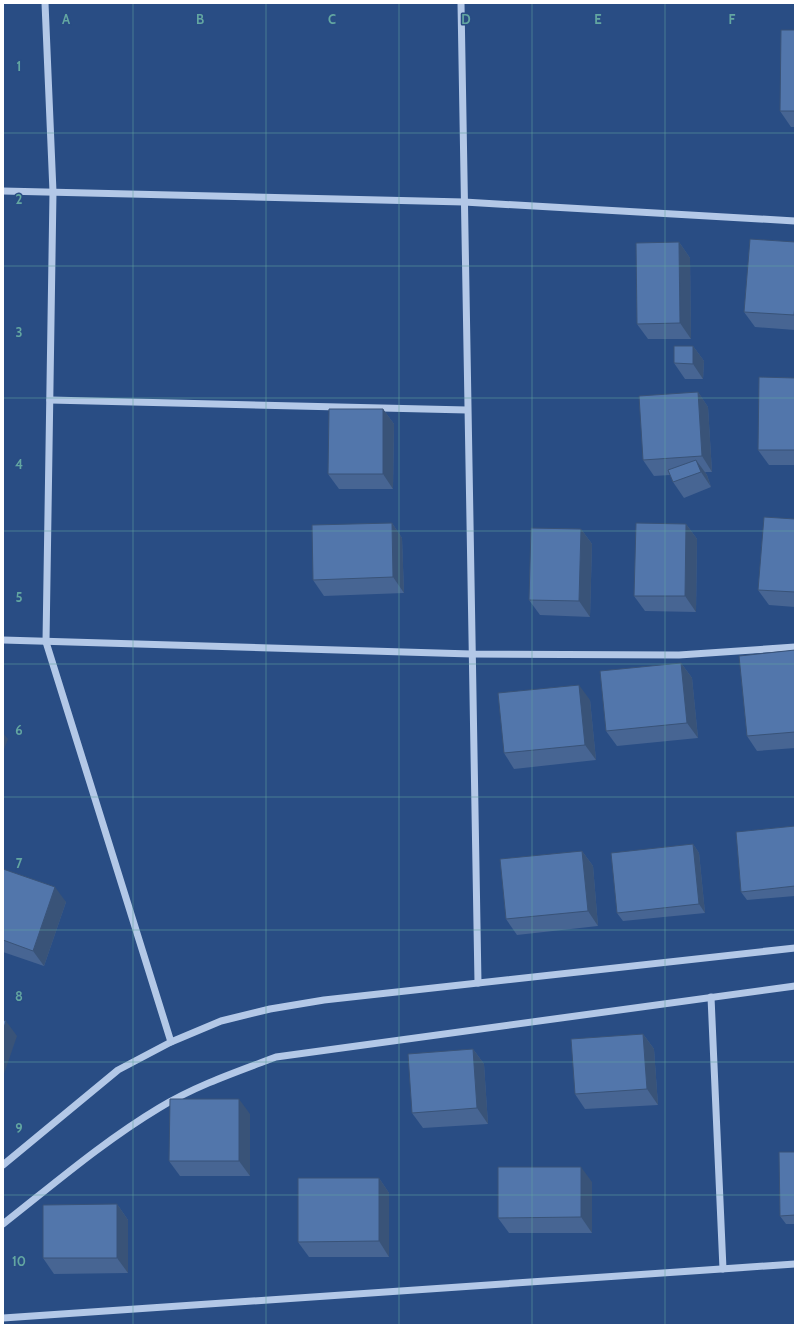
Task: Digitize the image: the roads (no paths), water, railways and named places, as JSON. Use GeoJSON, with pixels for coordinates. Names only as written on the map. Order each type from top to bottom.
{"type":"FeatureCollection","features":[{"type":"Feature","properties":{"kind":"street"},"geometry":{"type":"LineString","coordinates":[[45,3],[53,192],[46,642],[171,1042]]}},
{"type":"Feature","properties":{"kind":"street"},"geometry":{"type":"LineString","coordinates":[[461,3],[471,654],[478,983]]}},
{"type":"Feature","properties":{"kind":"street"},"geometry":{"type":"LineString","coordinates":[[3,190],[464,202],[795,221]]}},
{"type":"Feature","properties":{"kind":"street"},"geometry":{"type":"LineString","coordinates":[[50,400],[467,410]]}},
{"type":"Feature","properties":{"kind":"street"},"geometry":{"type":"LineString","coordinates":[[3,640],[471,654],[679,655],[795,648]]}},
{"type":"Feature","properties":{"kind":"street"},"geometry":{"type":"LineString","coordinates":[[3,1165],[118,1070],[171,1042],[221,1021],[270,1009],[324,1000],[795,948]]}},
{"type":"Feature","properties":{"kind":"street"},"geometry":{"type":"LineString","coordinates":[[3,1224],[115,1137],[160,1107],[208,1082],[276,1057],[795,986]]}},
{"type":"Feature","properties":{"kind":"street"},"geometry":{"type":"LineString","coordinates":[[711,997],[723,1269]]}},
{"type":"Feature","properties":{"kind":"street"},"geometry":{"type":"LineString","coordinates":[[3,1318],[795,1264]]}}]}
